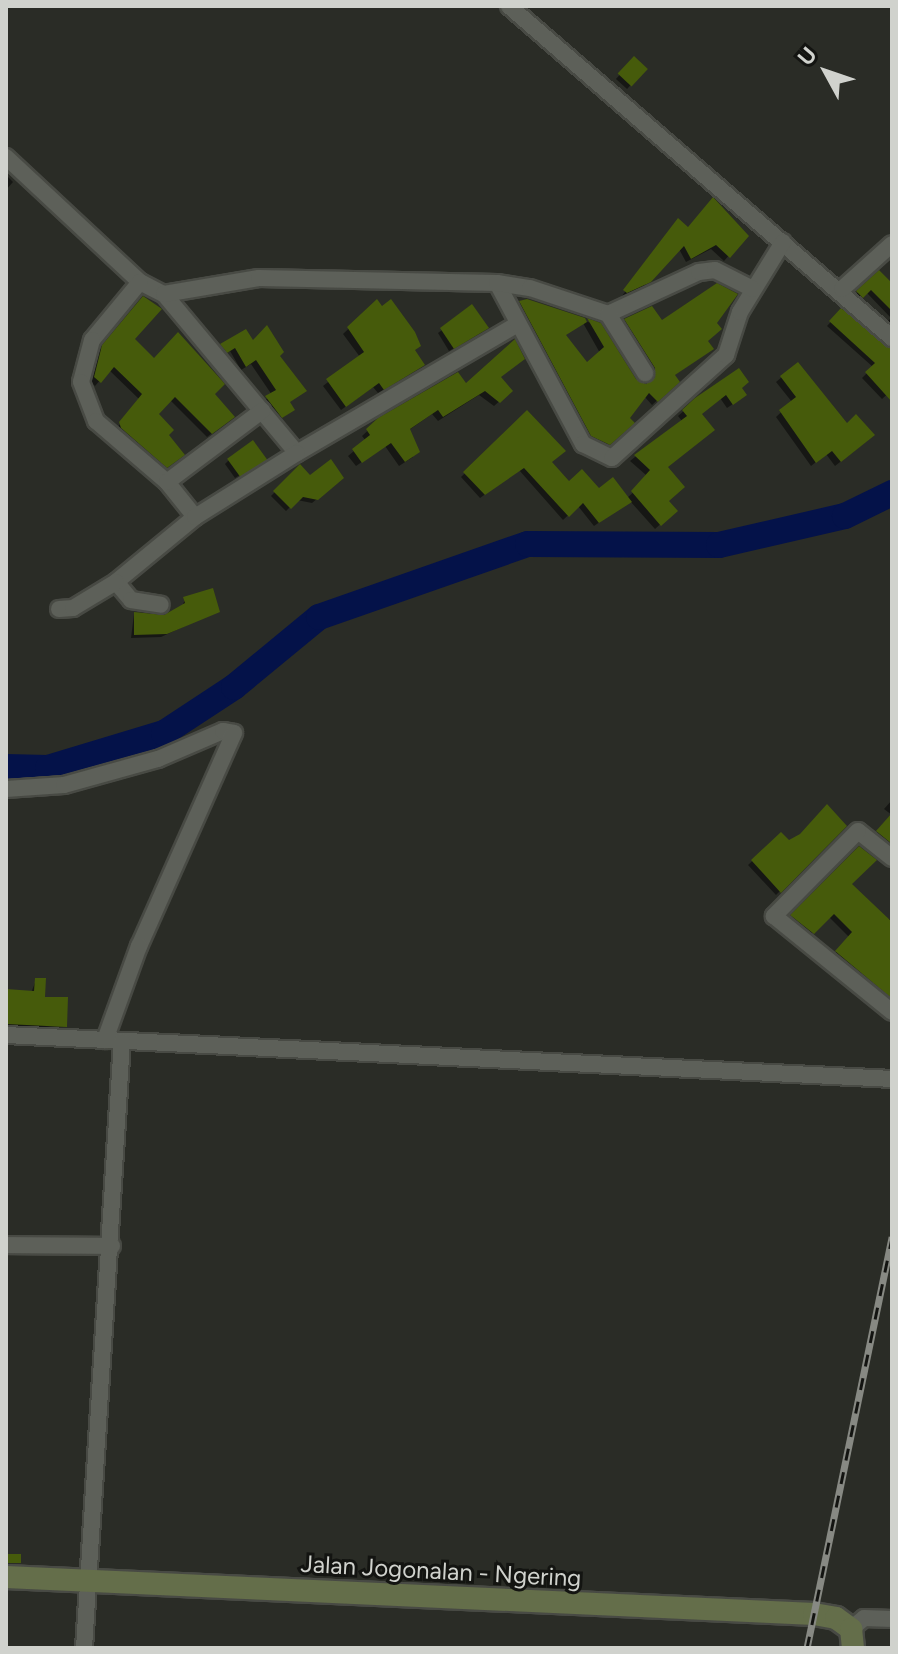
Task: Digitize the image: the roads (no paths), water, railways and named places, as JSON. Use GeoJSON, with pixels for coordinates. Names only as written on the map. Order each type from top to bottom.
{"type":"FeatureCollection","features":[{"type":"Feature","properties":{"kind":"main road","name":"Jalan Jogonalan - Ngering"},"geometry":{"type":"LineString","coordinates":[[6,1577],[814,1614],[836,1618],[852,1638]]}},
{"type":"Feature","properties":{"kind":"street"},"geometry":{"type":"LineString","coordinates":[[509,6],[842,289],[892,338]]}},
{"type":"Feature","properties":{"kind":"street"},"geometry":{"type":"LineString","coordinates":[[6,157],[140,282],[164,294],[297,453]]}},
{"type":"Feature","properties":{"kind":"street"},"geometry":{"type":"LineString","coordinates":[[497,283],[516,325],[583,444],[612,458],[726,355],[753,289],[783,242]]}},
{"type":"Feature","properties":{"kind":"street"},"geometry":{"type":"LineString","coordinates":[[842,289],[892,244]]}},
{"type":"Feature","properties":{"kind":"street"},"geometry":{"type":"LineString","coordinates":[[608,314],[699,272],[715,270],[753,289]]}},
{"type":"Feature","properties":{"kind":"street"},"geometry":{"type":"LineString","coordinates":[[164,294],[259,278],[497,283],[530,288],[608,314],[645,373]]}},
{"type":"Feature","properties":{"kind":"street"},"geometry":{"type":"LineString","coordinates":[[140,282],[92,340],[81,382],[96,421],[167,482],[195,517]]}},
{"type":"Feature","properties":{"kind":"street"},"geometry":{"type":"LineString","coordinates":[[59,609],[73,608],[116,582],[195,517],[297,453],[516,325]]}},
{"type":"Feature","properties":{"kind":"street"},"geometry":{"type":"LineString","coordinates":[[167,482],[262,411]]}},
{"type":"Feature","properties":{"kind":"street"},"geometry":{"type":"LineString","coordinates":[[116,582],[131,600],[161,605]]}},
{"type":"Feature","properties":{"kind":"street"},"geometry":{"type":"LineString","coordinates":[[6,789],[64,785],[158,759],[223,731],[234,733],[139,946],[114,1041],[112,1246],[84,1648]]}},
{"type":"Feature","properties":{"kind":"street"},"geometry":{"type":"LineString","coordinates":[[892,858],[858,831],[774,916],[892,1012]]}},
{"type":"Feature","properties":{"kind":"street"},"geometry":{"type":"LineString","coordinates":[[6,1035],[892,1078]]}},
{"type":"Feature","properties":{"kind":"street"},"geometry":{"type":"LineString","coordinates":[[6,1245],[112,1246]]}},
{"type":"Feature","properties":{"kind":"street"},"geometry":{"type":"LineString","coordinates":[[852,1638],[864,1618],[892,1619]]}},
{"type":"Feature","properties":{"kind":"waterway"},"geometry":{"type":"LineString","coordinates":[[6,767],[48,768],[164,733],[234,687],[319,617],[528,544],[719,545],[845,516],[892,493]]}},
{"type":"Feature","properties":{"kind":"railway"},"geometry":{"type":"LineString","coordinates":[[807,1648],[892,1237]]}}]}
